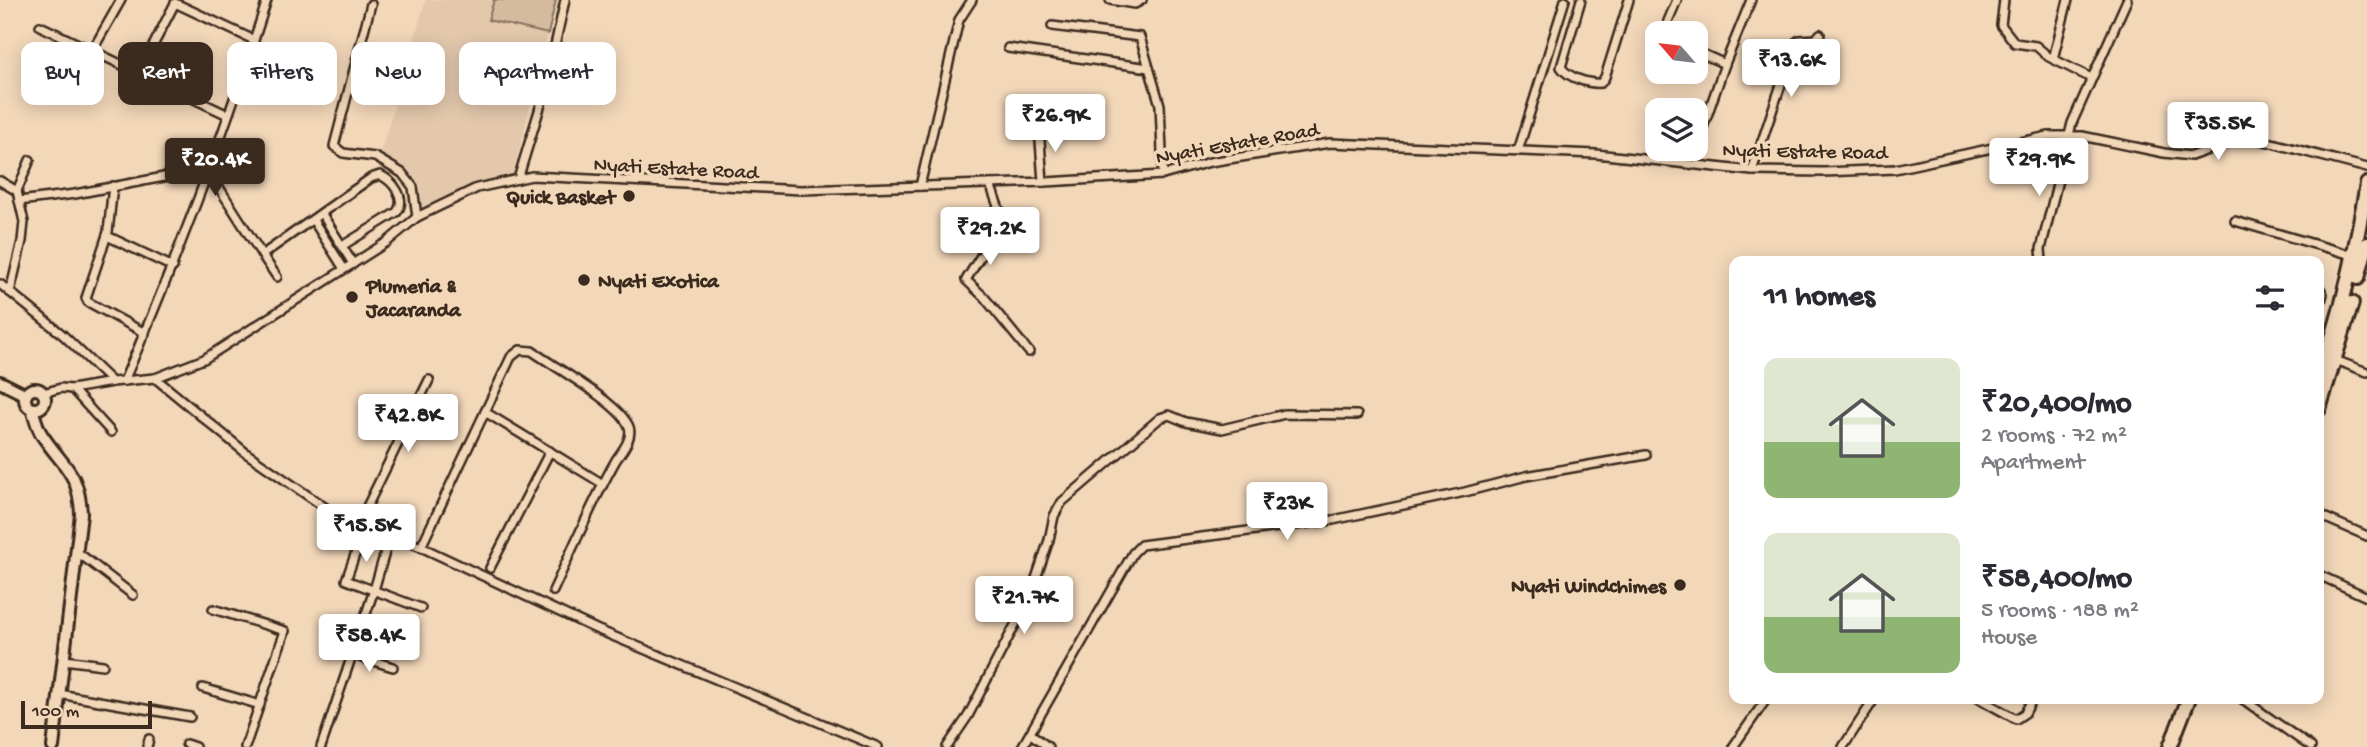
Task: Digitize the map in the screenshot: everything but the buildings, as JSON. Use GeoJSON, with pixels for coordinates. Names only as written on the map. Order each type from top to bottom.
{"type":"FeatureCollection","features":[{"type":"Feature","properties":{"kind":"highway"},"geometry":{"type":"LineString","coordinates":[[2324,377],[2355,256],[2367,184]]}},
{"type":"Feature","properties":{"kind":"highway"},"geometry":{"type":"LineString","coordinates":[[2327,357],[2367,244]]}},
{"type":"Feature","properties":{"kind":"highway"},"geometry":{"type":"LineString","coordinates":[[2170,747],[2187,704]]}},
{"type":"Feature","properties":{"kind":"highway"},"geometry":{"type":"LineString","coordinates":[[2179,747],[2195,704]]}},
{"type":"Feature","properties":{"kind":"main road"},"geometry":{"type":"LineString","coordinates":[[0,382],[26,396]]}},
{"type":"Feature","properties":{"kind":"main road"},"geometry":{"type":"LineString","coordinates":[[26,396],[33,389],[43,393],[46,398],[44,405],[32,409]]}},
{"type":"Feature","properties":{"kind":"main road"},"geometry":{"type":"LineString","coordinates":[[26,396],[27,405],[32,409],[41,434],[68,466],[76,483],[81,514],[53,747]]}},
{"type":"Feature","properties":{"kind":"street"},"geometry":{"type":"LineString","coordinates":[[97,42],[121,0]]}},
{"type":"Feature","properties":{"kind":"street"},"geometry":{"type":"LineString","coordinates":[[124,381],[173,267],[211,168],[267,0]]}},
{"type":"Feature","properties":{"kind":"street"},"geometry":{"type":"LineString","coordinates":[[518,179],[545,91],[565,0]]}},
{"type":"Feature","properties":{"kind":"street"},"geometry":{"type":"LineString","coordinates":[[920,186],[959,20],[972,0]]}},
{"type":"Feature","properties":{"kind":"street"},"geometry":{"type":"LineString","coordinates":[[1110,0],[1135,4],[1142,0]]}},
{"type":"Feature","properties":{"kind":"street"},"geometry":{"type":"LineString","coordinates":[[1518,151],[1565,0],[1580,2],[1562,66],[1564,72],[1601,83],[1629,0]]}},
{"type":"Feature","properties":{"kind":"street"},"geometry":{"type":"LineString","coordinates":[[1668,21],[1677,0]]}},
{"type":"Feature","properties":{"kind":"street"},"geometry":{"type":"LineString","coordinates":[[1708,113],[1751,0]]}},
{"type":"Feature","properties":{"kind":"street"},"geometry":{"type":"LineString","coordinates":[[2004,0],[2001,25],[2015,43],[2036,46],[2053,59],[2091,78]]}},
{"type":"Feature","properties":{"kind":"street"},"geometry":{"type":"LineString","coordinates":[[2053,59],[2068,0]]}},
{"type":"Feature","properties":{"kind":"street"},"geometry":{"type":"LineString","coordinates":[[2042,256],[2041,249],[2076,111],[2126,2],[2117,0]]}},
{"type":"Feature","properties":{"kind":"street"},"geometry":{"type":"LineString","coordinates":[[154,42],[173,1],[254,40]]}},
{"type":"Feature","properties":{"kind":"street"},"geometry":{"type":"LineString","coordinates":[[371,4],[334,146],[342,153],[375,157],[402,173],[413,187],[417,217]]}},
{"type":"Feature","properties":{"kind":"street"},"geometry":{"type":"LineString","coordinates":[[40,26],[73,42]]}},
{"type":"Feature","properties":{"kind":"street"},"geometry":{"type":"LineString","coordinates":[[1052,26],[1140,37],[1160,105],[1163,175]]}},
{"type":"Feature","properties":{"kind":"street"},"geometry":{"type":"LineString","coordinates":[[1752,171],[1795,43],[1799,40],[1816,39],[1820,34]]}},
{"type":"Feature","properties":{"kind":"street"},"geometry":{"type":"LineString","coordinates":[[1008,48],[1149,68]]}},
{"type":"Feature","properties":{"kind":"street"},"geometry":{"type":"LineString","coordinates":[[1708,56],[1725,64]]}},
{"type":"Feature","properties":{"kind":"street"},"geometry":{"type":"LineString","coordinates":[[207,105],[228,115]]}},
{"type":"Feature","properties":{"kind":"street"},"geometry":{"type":"LineString","coordinates":[[1039,127],[1042,182]]}},
{"type":"Feature","properties":{"kind":"street","name":"Nyati Estate Road"},"geometry":{"type":"LineString","coordinates":[[43,393],[61,388],[72,389],[155,378],[204,359],[387,242],[417,217],[477,188],[532,176],[801,190],[1042,182],[1163,175],[1210,162],[1330,143],[1596,154],[1752,171],[1824,172],[1895,169],[2034,138],[2070,136],[2191,156],[2238,139],[2253,138],[2367,168]]}},
{"type":"Feature","properties":{"kind":"street"},"geometry":{"type":"LineString","coordinates":[[10,292],[24,222],[16,191],[30,160]]}},
{"type":"Feature","properties":{"kind":"street"},"geometry":{"type":"LineString","coordinates":[[19,201],[113,187],[211,168]]}},
{"type":"Feature","properties":{"kind":"street"},"geometry":{"type":"LineString","coordinates":[[262,255],[371,178],[380,175],[389,181],[402,200],[397,212],[342,246]]}},
{"type":"Feature","properties":{"kind":"street"},"geometry":{"type":"LineString","coordinates":[[0,181],[16,191]]}},
{"type":"Feature","properties":{"kind":"street"},"geometry":{"type":"LineString","coordinates":[[990,184],[1003,220],[966,280],[984,297],[1029,352]]}},
{"type":"Feature","properties":{"kind":"street"},"geometry":{"type":"LineString","coordinates":[[113,187],[107,236],[86,298],[88,302],[145,333]]}},
{"type":"Feature","properties":{"kind":"street"},"geometry":{"type":"LineString","coordinates":[[220,189],[277,277]]}},
{"type":"Feature","properties":{"kind":"street"},"geometry":{"type":"LineString","coordinates":[[322,214],[353,264]]}},
{"type":"Feature","properties":{"kind":"street"},"geometry":{"type":"LineString","coordinates":[[313,220],[344,269]]}},
{"type":"Feature","properties":{"kind":"street"},"geometry":{"type":"LineString","coordinates":[[2235,221],[2355,256]]}},
{"type":"Feature","properties":{"kind":"street"},"geometry":{"type":"LineString","coordinates":[[107,236],[173,267]]}},
{"type":"Feature","properties":{"kind":"street"},"geometry":{"type":"LineString","coordinates":[[0,285],[62,335],[112,382]]}},
{"type":"Feature","properties":{"kind":"street"},"geometry":{"type":"LineString","coordinates":[[421,547],[511,357],[520,350],[532,351],[603,399],[630,428],[630,437],[603,484],[553,592]]}},
{"type":"Feature","properties":{"kind":"street"},"geometry":{"type":"LineString","coordinates":[[2327,357],[2367,372]]}},
{"type":"Feature","properties":{"kind":"street"},"geometry":{"type":"LineString","coordinates":[[155,378],[237,445],[305,496],[333,513],[421,547],[596,629],[878,747]]}},
{"type":"Feature","properties":{"kind":"street"},"geometry":{"type":"LineString","coordinates":[[359,523],[429,380]]}},
{"type":"Feature","properties":{"kind":"street"},"geometry":{"type":"LineString","coordinates":[[72,389],[111,432]]}},
{"type":"Feature","properties":{"kind":"street"},"geometry":{"type":"LineString","coordinates":[[485,412],[603,484]]}},
{"type":"Feature","properties":{"kind":"street"},"geometry":{"type":"LineString","coordinates":[[947,747],[968,716],[1030,596],[1049,540],[1054,516],[1062,502],[1154,423],[1169,415],[1196,425],[1222,429],[1285,414],[1357,415]]}},
{"type":"Feature","properties":{"kind":"street"},"geometry":{"type":"LineString","coordinates":[[490,568],[550,451]]}},
{"type":"Feature","properties":{"kind":"street"},"geometry":{"type":"LineString","coordinates":[[1022,747],[1140,545],[1333,520],[1526,476],[1646,455]]}},
{"type":"Feature","properties":{"kind":"street"},"geometry":{"type":"LineString","coordinates":[[2324,518],[2367,536]]}},
{"type":"Feature","properties":{"kind":"street"},"geometry":{"type":"LineString","coordinates":[[321,747],[390,535]]}},
{"type":"Feature","properties":{"kind":"street"},"geometry":{"type":"LineString","coordinates":[[360,538],[346,580],[421,608]]}},
{"type":"Feature","properties":{"kind":"street"},"geometry":{"type":"LineString","coordinates":[[76,551],[133,595]]}},
{"type":"Feature","properties":{"kind":"street"},"geometry":{"type":"LineString","coordinates":[[2324,577],[2367,597]]}},
{"type":"Feature","properties":{"kind":"street"},"geometry":{"type":"LineString","coordinates":[[213,610],[285,631],[245,747]]}},
{"type":"Feature","properties":{"kind":"street"},"geometry":{"type":"LineString","coordinates":[[353,654],[393,667]]}},
{"type":"Feature","properties":{"kind":"street"},"geometry":{"type":"LineString","coordinates":[[64,660],[103,665]]}},
{"type":"Feature","properties":{"kind":"street"},"geometry":{"type":"LineString","coordinates":[[203,688],[260,705]]}},
{"type":"Feature","properties":{"kind":"street"},"geometry":{"type":"LineString","coordinates":[[60,694],[190,717]]}},
{"type":"Feature","properties":{"kind":"street"},"geometry":{"type":"LineString","coordinates":[[1733,747],[1763,704]]}},
{"type":"Feature","properties":{"kind":"street"},"geometry":{"type":"LineString","coordinates":[[1843,747],[1871,704]]}},
{"type":"Feature","properties":{"kind":"street"},"geometry":{"type":"LineString","coordinates":[[1989,704],[2016,719],[2025,713],[2030,704]]}},
{"type":"Feature","properties":{"kind":"street"},"geometry":{"type":"LineString","coordinates":[[2250,704],[2311,747]]}},
{"type":"Feature","properties":{"kind":"street"},"geometry":{"type":"LineString","coordinates":[[1031,734],[1048,747]]}},
{"type":"Feature","properties":{"kind":"street"},"geometry":{"type":"LineString","coordinates":[[186,744],[195,747]]}},
{"type":"Feature","properties":{"kind":"shaded area"},"geometry":{"type":"Polygon","coordinates":[[[426,0],[556,0],[546,42],[459,42],[459,105],[530,105],[513,176],[474,185],[422,210],[419,187],[413,176],[399,164],[380,154],[395,105],[445,105],[445,42],[413,42],[426,0]]]}},
{"type":"Feature","properties":{"kind":"shaded area"},"geometry":{"type":"Polygon","coordinates":[[[494,0],[556,0],[548,34],[488,20],[494,0]]]}},
{"type":"Feature","properties":{"kind":"place","name":"Quick Basket"},"geometry":{"type":"Point","coordinates":[629,196]}},
{"type":"Feature","properties":{"kind":"place","name":"Nyati Exotica"},"geometry":{"type":"Point","coordinates":[584,280]}},
{"type":"Feature","properties":{"kind":"place","name":"Plumeria & Jacaranda"},"geometry":{"type":"Point","coordinates":[352,297]}},
{"type":"Feature","properties":{"kind":"place","name":"Nyati Windchimes"},"geometry":{"type":"Point","coordinates":[1680,585]}}]}
